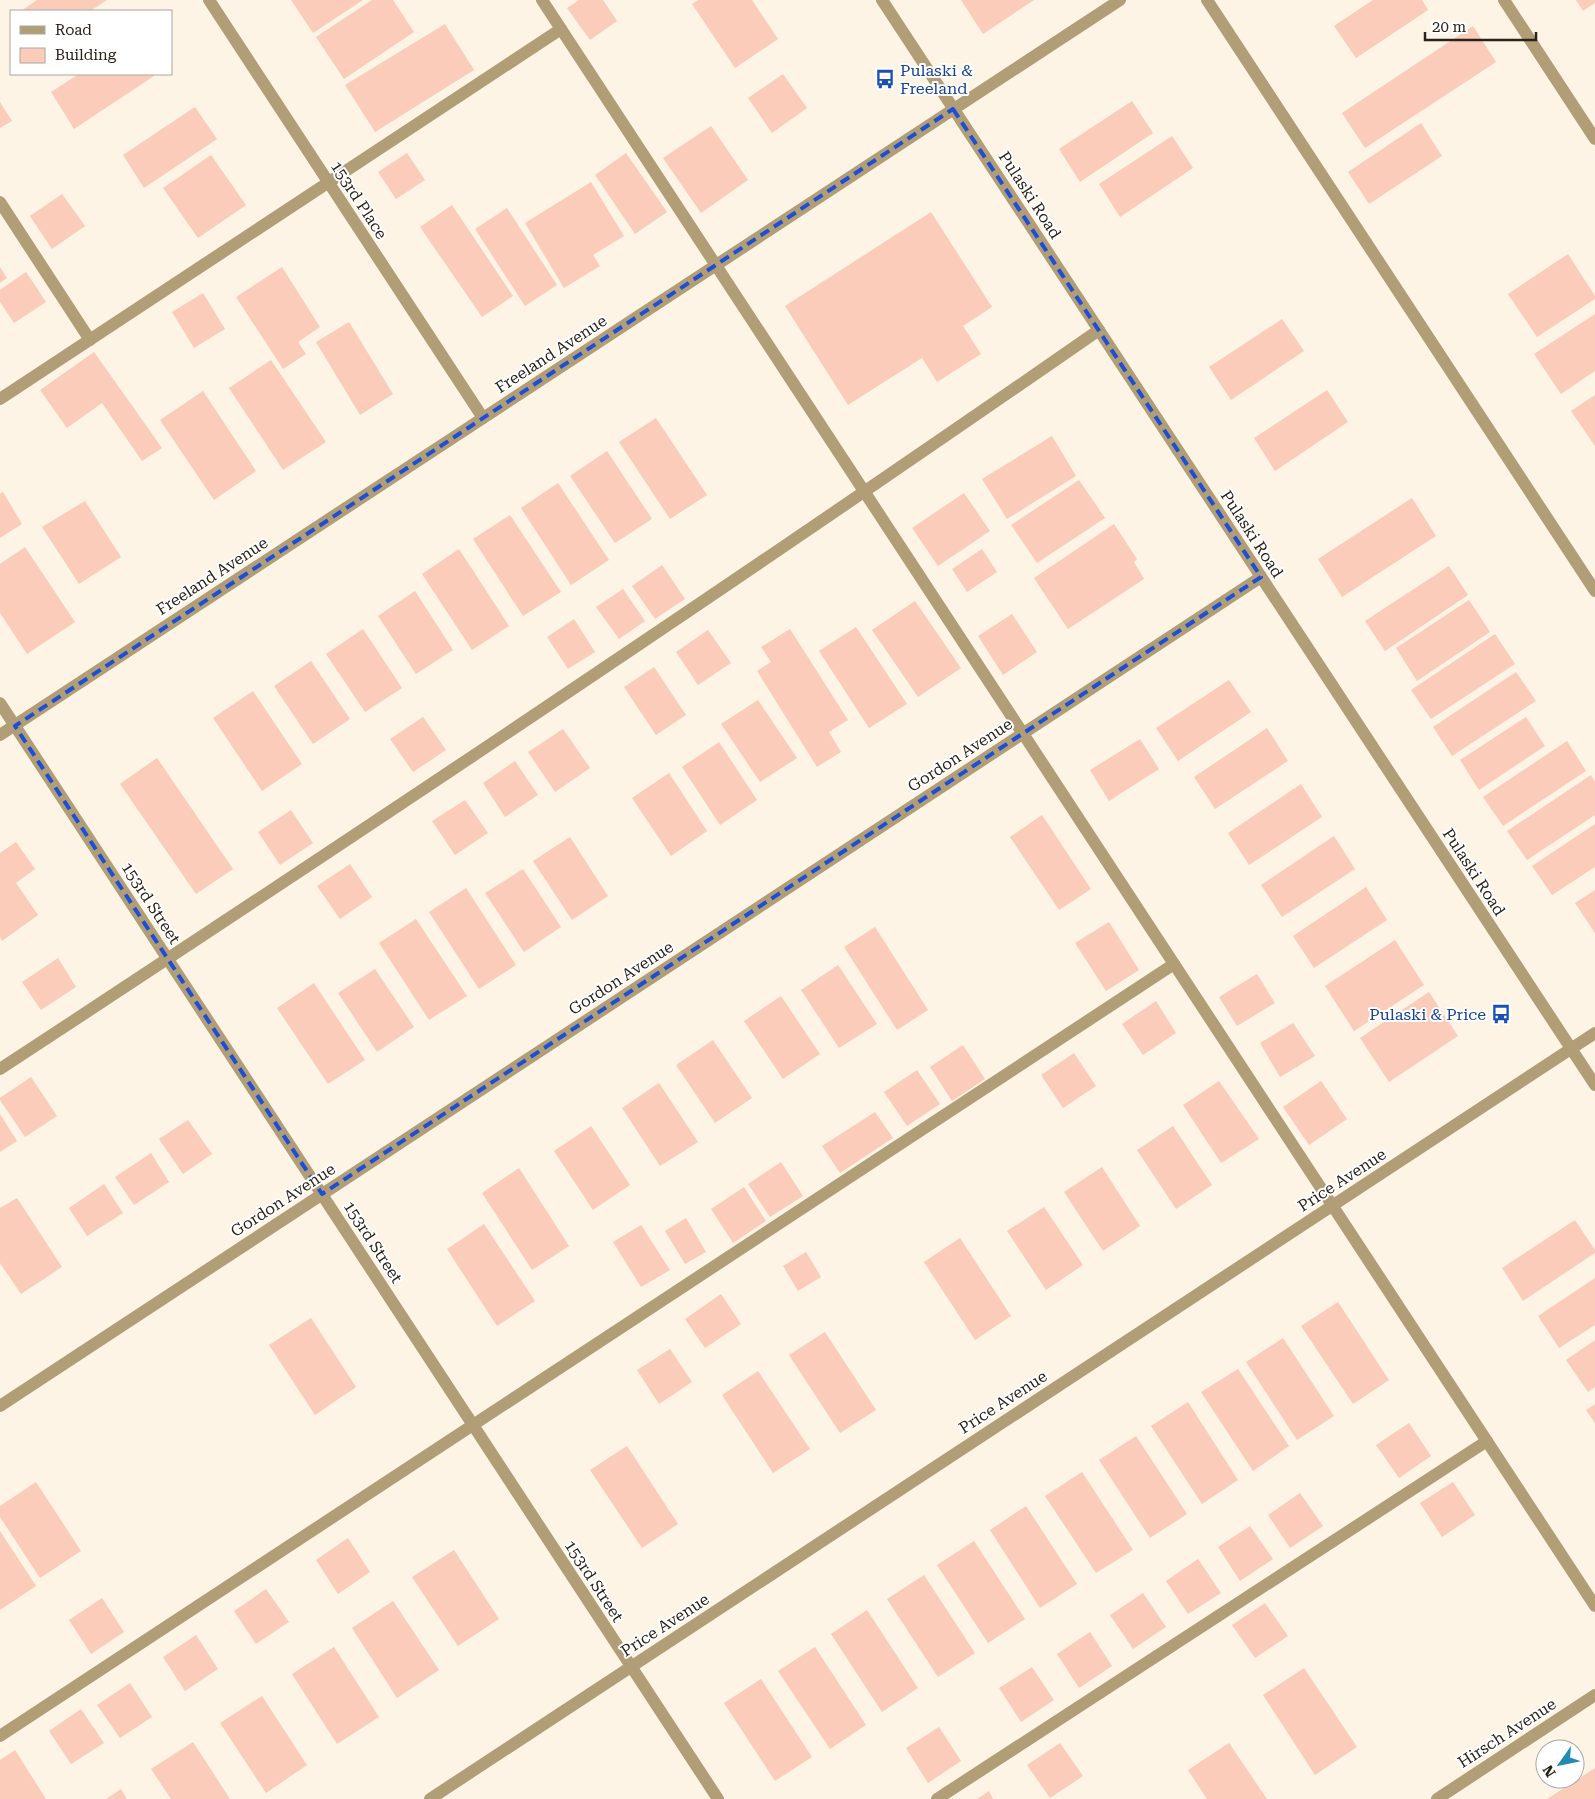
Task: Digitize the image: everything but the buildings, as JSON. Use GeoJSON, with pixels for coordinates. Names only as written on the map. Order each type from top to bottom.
{"type":"FeatureCollection","features":[{"type":"Feature","properties":{"kind":"street","name":"153rd Place"},"geometry":{"type":"LineString","coordinates":[[209,0],[483,418]]}},
{"type":"Feature","properties":{"kind":"street"},"geometry":{"type":"LineString","coordinates":[[542,0],[1595,1606]]}},
{"type":"Feature","properties":{"kind":"street","name":"Pulaski Road"},"geometry":{"type":"LineString","coordinates":[[882,0],[1595,1085]]}},
{"type":"Feature","properties":{"kind":"street","name":"Freeland Avenue"},"geometry":{"type":"LineString","coordinates":[[0,735],[1120,0]]}},
{"type":"Feature","properties":{"kind":"street"},"geometry":{"type":"LineString","coordinates":[[1207,0],[1595,591]]}},
{"type":"Feature","properties":{"kind":"street"},"geometry":{"type":"LineString","coordinates":[[1504,0],[1595,139]]}},
{"type":"Feature","properties":{"kind":"street"},"geometry":{"type":"LineString","coordinates":[[0,399],[561,29]]}},
{"type":"Feature","properties":{"kind":"street"},"geometry":{"type":"LineString","coordinates":[[0,202],[90,340]]}},
{"type":"Feature","properties":{"kind":"street"},"geometry":{"type":"LineString","coordinates":[[0,1069],[168,959],[865,492],[1099,330]]}},
{"type":"Feature","properties":{"kind":"street","name":"Gordon Avenue"},"geometry":{"type":"LineString","coordinates":[[0,1406],[1261,577]]}},
{"type":"Feature","properties":{"kind":"street","name":"153rd Street"},"geometry":{"type":"LineString","coordinates":[[0,703],[718,1799]]}},
{"type":"Feature","properties":{"kind":"street"},"geometry":{"type":"LineString","coordinates":[[0,1736],[1174,964]]}},
{"type":"Feature","properties":{"kind":"street","name":"Price Avenue"},"geometry":{"type":"LineString","coordinates":[[430,1799],[1595,1033]]}},
{"type":"Feature","properties":{"kind":"street"},"geometry":{"type":"LineString","coordinates":[[937,1799],[1487,1441]]}},
{"type":"Feature","properties":{"kind":"street","name":"Hirsch Avenue"},"geometry":{"type":"LineString","coordinates":[[1437,1799],[1595,1695]]}},
{"type":"Feature","properties":{"kind":"highlighted area"},"geometry":{"type":"Polygon","coordinates":[[[953,109],[1261,577],[322,1194],[15,726],[953,109]]]}},
{"type":"Feature","properties":{"kind":"place","name":"Pulaski & Freeland"},"geometry":{"type":"Point","coordinates":[885,79]}},
{"type":"Feature","properties":{"kind":"place","name":"Pulaski & Price"},"geometry":{"type":"Point","coordinates":[1501,1014]}}]}
